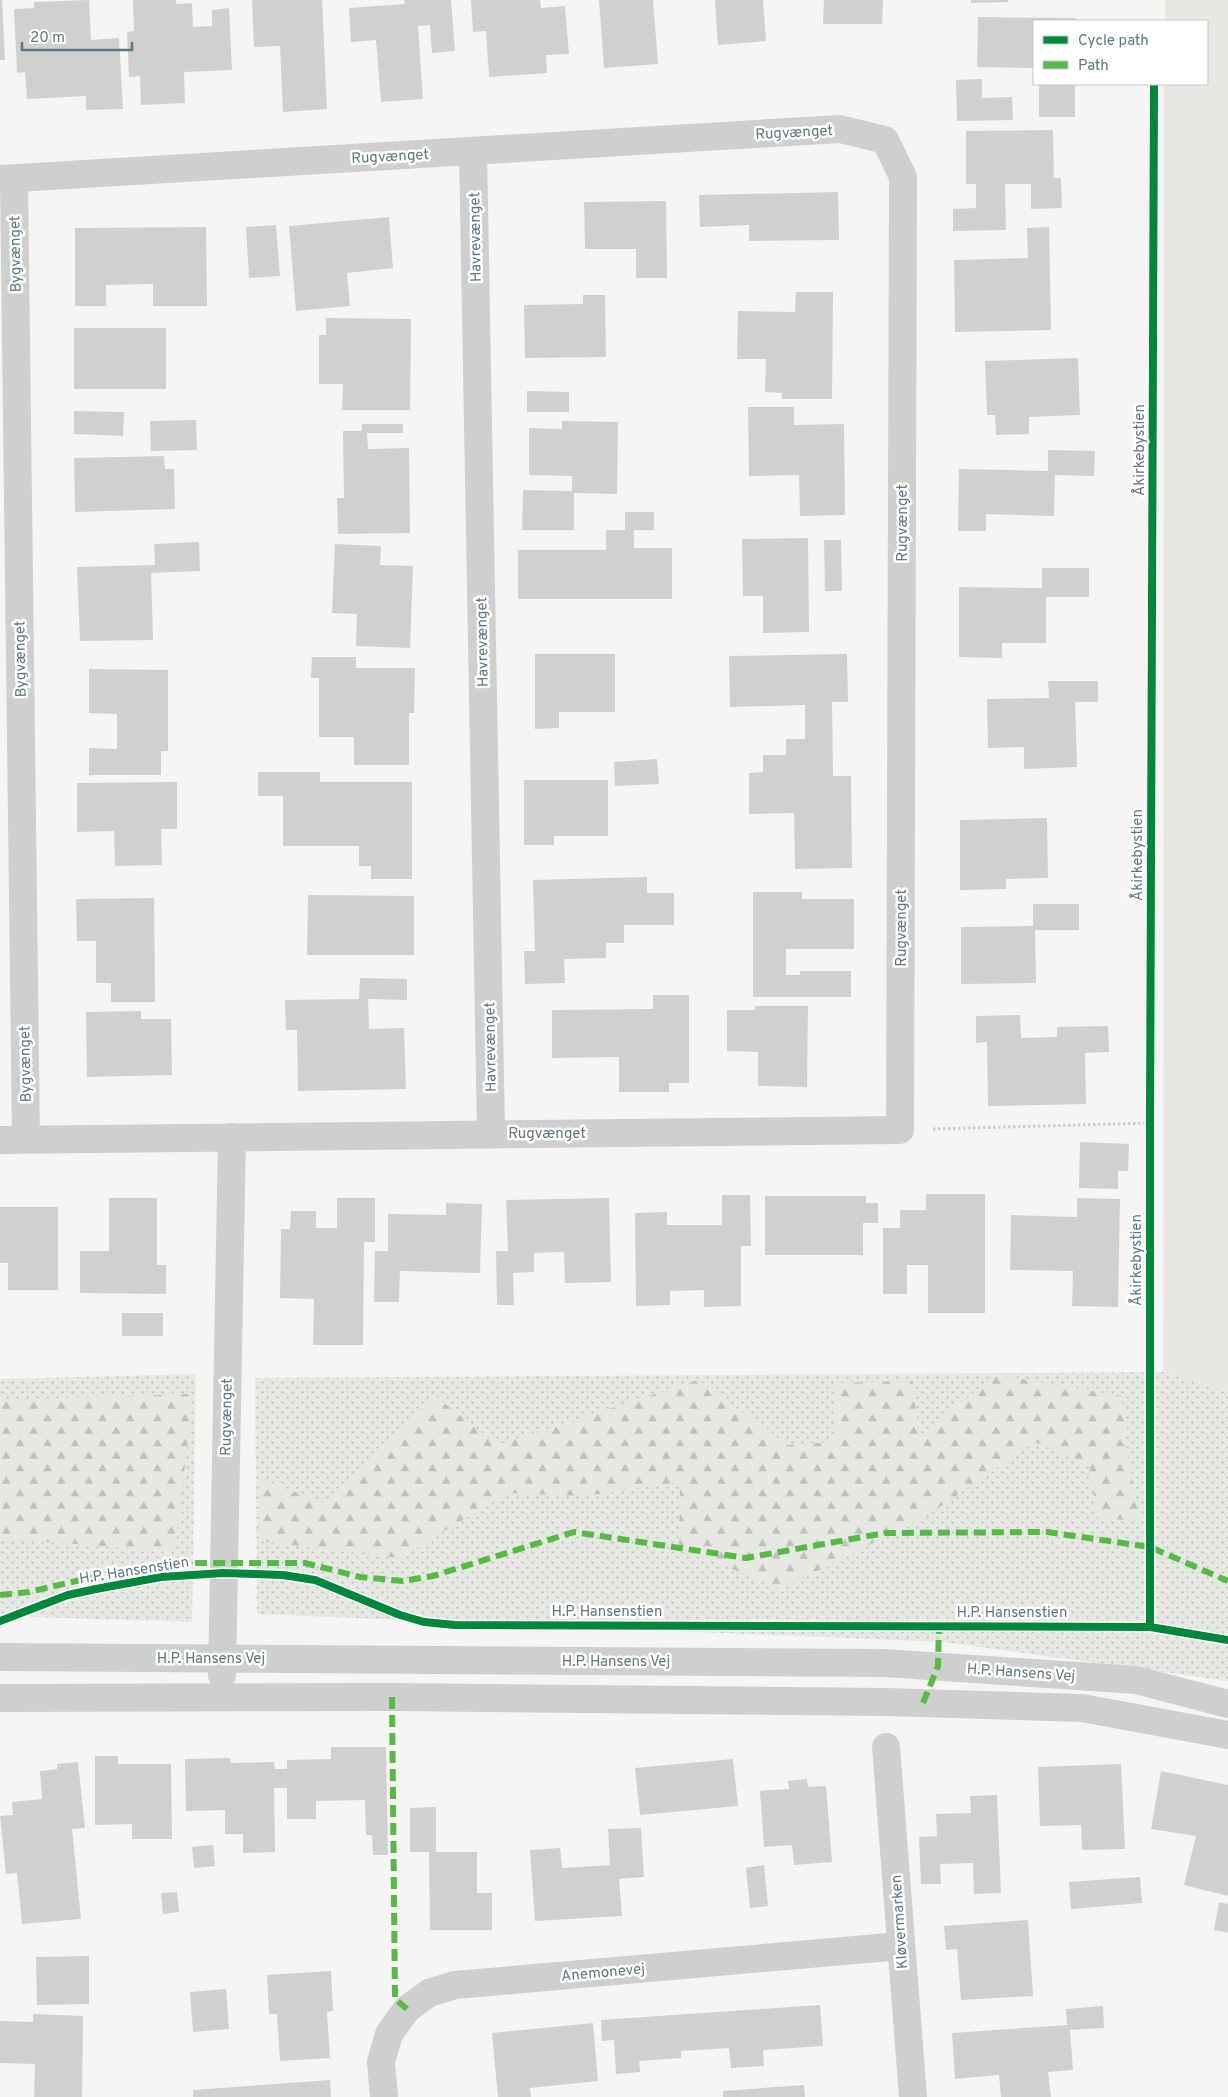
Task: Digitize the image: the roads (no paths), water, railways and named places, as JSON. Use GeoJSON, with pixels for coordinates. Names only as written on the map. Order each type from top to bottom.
{"type":"FeatureCollection","features":[{"type":"Feature","properties":{"kind":"street","name":"Rugvænget"},"geometry":{"type":"LineString","coordinates":[[7,179],[840,129],[885,140],[903,177],[900,1130],[13,1139]]}},
{"type":"Feature","properties":{"kind":"street","name":"Havrevænget"},"geometry":{"type":"LineString","coordinates":[[473,151],[491,1133]]}},
{"type":"Feature","properties":{"kind":"street","name":"Bygvænget"},"geometry":{"type":"LineString","coordinates":[[7,179],[13,1139]]}},
{"type":"Feature","properties":{"kind":"street","name":"Rugvænget"},"geometry":{"type":"LineString","coordinates":[[222,1697],[232,1137]]}},
{"type":"Feature","properties":{"kind":"street","name":"H.P. Hansens Vej"},"geometry":{"type":"LineString","coordinates":[[0,1657],[884,1663],[1136,1680],[1228,1704]]}},
{"type":"Feature","properties":{"kind":"street"},"geometry":{"type":"LineString","coordinates":[[0,1698],[222,1697],[886,1702],[1082,1708],[1228,1735]]}},
{"type":"Feature","properties":{"kind":"street","name":"Kløvermarken"},"geometry":{"type":"LineString","coordinates":[[886,1747],[913,2097]]}},
{"type":"Feature","properties":{"kind":"street","name":"Anemonevej"},"geometry":{"type":"LineString","coordinates":[[384,2097],[381,2062],[389,2034],[407,2009],[429,1993],[455,1985],[901,1946]]}}]}
